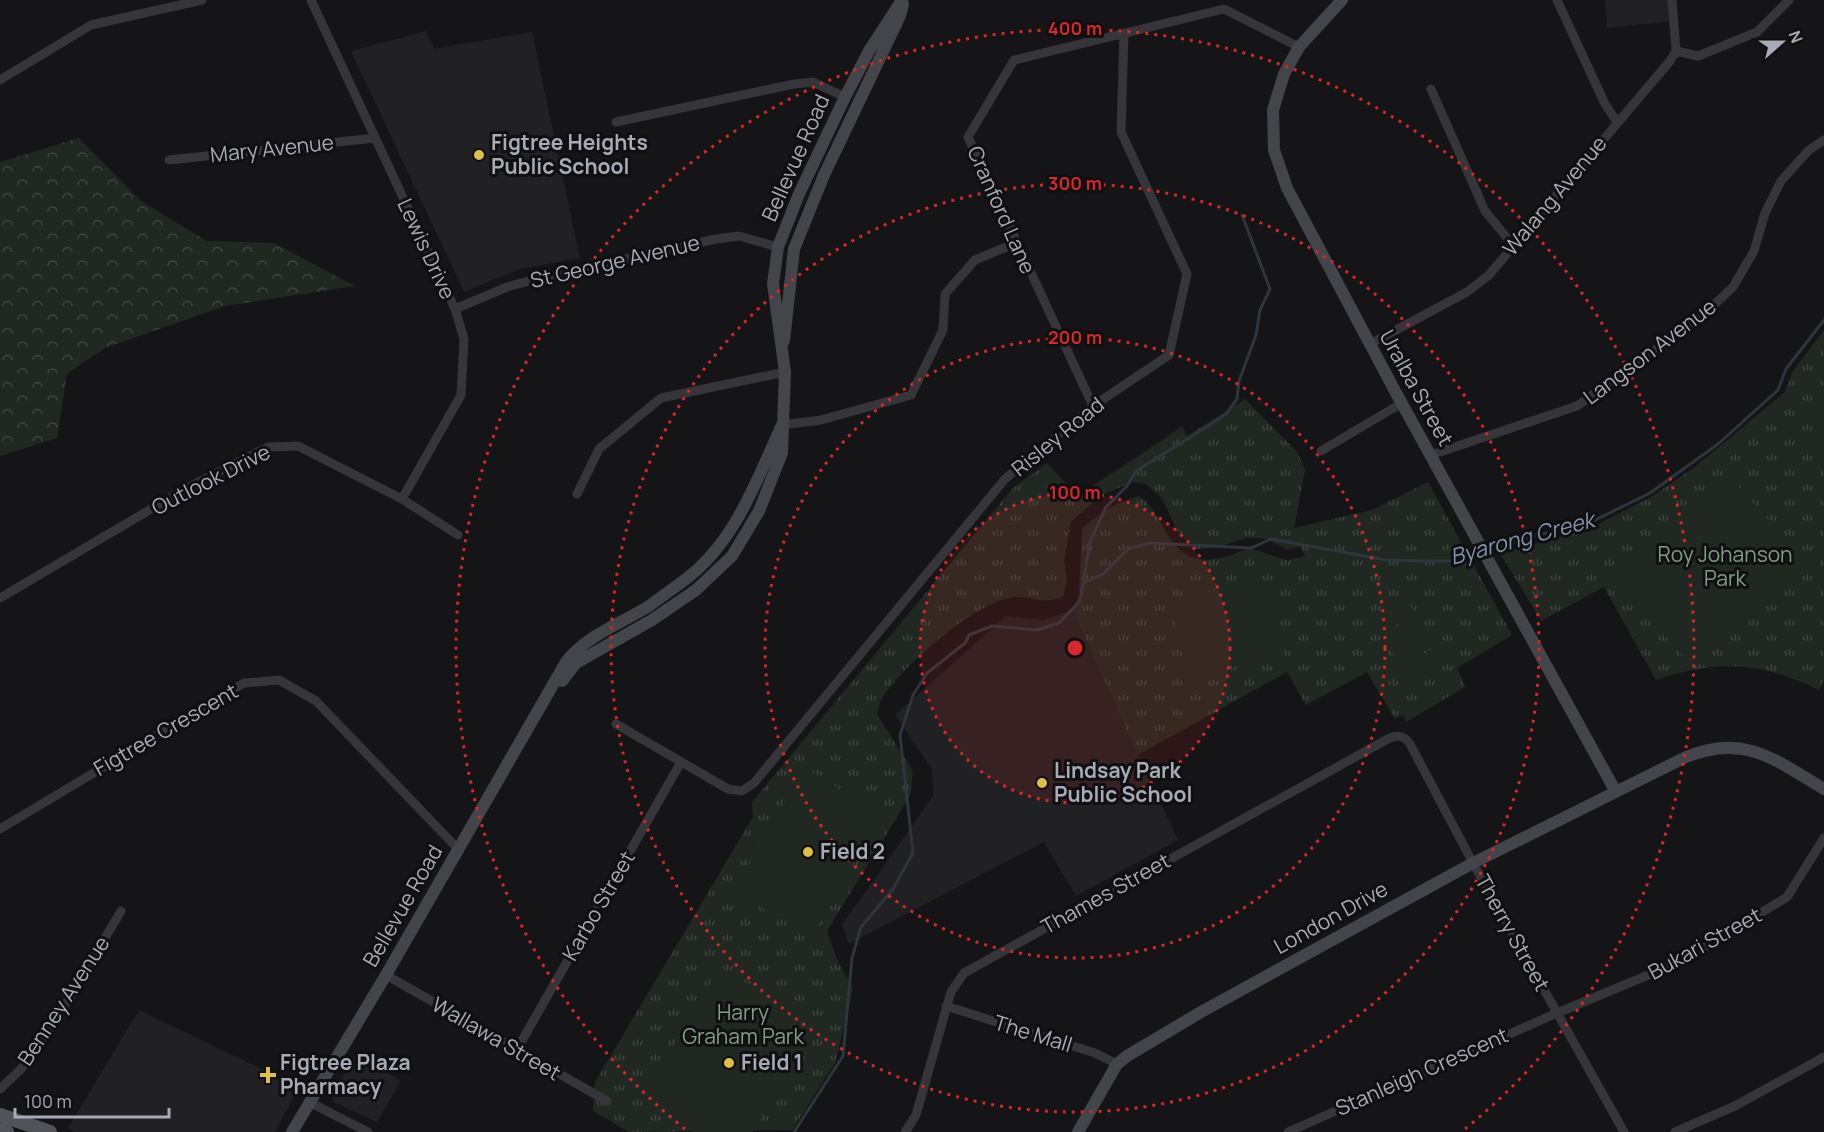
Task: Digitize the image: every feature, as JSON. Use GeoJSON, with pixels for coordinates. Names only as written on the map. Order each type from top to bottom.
{"type":"FeatureCollection","features":[{"type":"Feature","properties":{"kind":"main road"},"geometry":{"type":"LineString","coordinates":[[0,1115],[50,1132]]}},
{"type":"Feature","properties":{"kind":"main road"},"geometry":{"type":"LineString","coordinates":[[0,1130],[7,1132]]}},
{"type":"Feature","properties":{"kind":"street"},"geometry":{"type":"LineString","coordinates":[[0,80],[91,25],[202,0]]}},
{"type":"Feature","properties":{"kind":"street","name":"Lewis Drive"},"geometry":{"type":"LineString","coordinates":[[311,0],[455,309],[464,339],[461,395],[402,499]]}},
{"type":"Feature","properties":{"kind":"street","name":"Bellevue Road"},"geometry":{"type":"LineString","coordinates":[[292,1132],[547,698],[576,663],[652,620],[696,590],[732,556],[759,511],[782,453],[785,372],[773,284],[778,247],[799,194],[845,97],[869,51],[903,0]]}},
{"type":"Feature","properties":{"kind":"street","name":"Bellevue Road"},"geometry":{"type":"LineString","coordinates":[[783,346],[794,249],[807,211],[900,15],[903,0]]}},
{"type":"Feature","properties":{"kind":"street","name":"Uralba Street"},"geometry":{"type":"LineString","coordinates":[[1342,0],[1299,47],[1284,74],[1273,110],[1274,150],[1287,188],[1402,403],[1616,792]]}},
{"type":"Feature","properties":{"kind":"street"},"geometry":{"type":"LineString","coordinates":[[1557,0],[1605,104],[1617,122]]}},
{"type":"Feature","properties":{"kind":"street"},"geometry":{"type":"LineString","coordinates":[[1672,0],[1676,51],[1698,56],[1757,32],[1789,0]]}},
{"type":"Feature","properties":{"kind":"street","name":"Cranford Lane"},"geometry":{"type":"LineString","coordinates":[[1093,406],[968,137],[1014,60],[1224,9],[1299,47]]}},
{"type":"Feature","properties":{"kind":"street","name":"Risley Road"},"geometry":{"type":"LineString","coordinates":[[681,762],[728,789],[742,790],[754,783],[1005,479],[1093,406],[1169,355],[1187,274],[1121,132],[1124,33]]}},
{"type":"Feature","properties":{"kind":"street","name":"Walang Avenue"},"geometry":{"type":"LineString","coordinates":[[1370,344],[1467,292],[1489,275],[1676,51]]}},
{"type":"Feature","properties":{"kind":"street"},"geometry":{"type":"LineString","coordinates":[[616,122],[794,84],[813,82],[845,97]]}},
{"type":"Feature","properties":{"kind":"street"},"geometry":{"type":"LineString","coordinates":[[1431,90],[1485,211],[1513,245]]}},
{"type":"Feature","properties":{"kind":"street","name":"Mary Avenue"},"geometry":{"type":"LineString","coordinates":[[169,160],[375,138]]}},
{"type":"Feature","properties":{"kind":"street","name":"Langson Avenue"},"geometry":{"type":"LineString","coordinates":[[1431,455],[1577,406],[1700,318],[1733,288],[1754,251],[1765,213],[1781,182],[1809,150],[1824,141]]}},
{"type":"Feature","properties":{"kind":"street","name":"St George Avenue"},"geometry":{"type":"LineString","coordinates":[[455,309],[507,287],[536,279],[716,239],[740,236],[778,247]]}},
{"type":"Feature","properties":{"kind":"street"},"geometry":{"type":"LineString","coordinates":[[782,425],[821,420],[911,395],[943,330],[945,294],[975,260],[1016,243]]}},
{"type":"Feature","properties":{"kind":"street"},"geometry":{"type":"LineString","coordinates":[[577,494],[599,448],[661,398],[785,372]]}},
{"type":"Feature","properties":{"kind":"street"},"geometry":{"type":"LineString","coordinates":[[1321,451],[1402,403]]}},
{"type":"Feature","properties":{"kind":"street","name":"Outlook Drive"},"geometry":{"type":"LineString","coordinates":[[0,598],[184,489],[268,447],[298,446],[402,499],[458,535]]}},
{"type":"Feature","properties":{"kind":"street","name":"Figtree Crescent"},"geometry":{"type":"LineString","coordinates":[[0,829],[244,683],[279,680],[316,701],[458,849]]}},
{"type":"Feature","properties":{"kind":"street"},"geometry":{"type":"LineString","coordinates":[[616,724],[681,762]]}},
{"type":"Feature","properties":{"kind":"street","name":"Therry Street"},"geometry":{"type":"LineString","coordinates":[[1400,736],[1410,744],[1473,862],[1624,1132]]}},
{"type":"Feature","properties":{"kind":"street","name":"Thames Street"},"geometry":{"type":"LineString","coordinates":[[905,1132],[916,1115],[946,1006],[956,982],[967,971],[1386,740],[1400,736]]}},
{"type":"Feature","properties":{"kind":"street","name":"London Drive"},"geometry":{"type":"LineString","coordinates":[[1078,1132],[1117,1064],[1201,1012],[1473,862],[1702,750],[1731,746],[1769,756],[1824,789]]}},
{"type":"Feature","properties":{"kind":"street","name":"Karbo Street"},"geometry":{"type":"LineString","coordinates":[[516,1051],[681,762]]}},
{"type":"Feature","properties":{"kind":"street","name":"Bukari Street"},"geometry":{"type":"LineString","coordinates":[[1557,1012],[1665,970],[1778,904],[1787,897],[1824,838]]}},
{"type":"Feature","properties":{"kind":"street","name":"Benney Avenue"},"geometry":{"type":"LineString","coordinates":[[2,1088],[50,1030],[121,911]]}},
{"type":"Feature","properties":{"kind":"street","name":"Wallawa Street"},"geometry":{"type":"LineString","coordinates":[[386,975],[607,1101]]}},
{"type":"Feature","properties":{"kind":"street","name":"The Mall"},"geometry":{"type":"LineString","coordinates":[[946,1006],[1095,1053],[1117,1064]]}},
{"type":"Feature","properties":{"kind":"street","name":"Stanleigh Crescent"},"geometry":{"type":"LineString","coordinates":[[1288,1132],[1557,1012]]}},
{"type":"Feature","properties":{"kind":"street"},"geometry":{"type":"LineString","coordinates":[[1675,1132],[1735,1106],[1824,1057]]}},
{"type":"Feature","properties":{"kind":"street"},"geometry":{"type":"LineString","coordinates":[[309,1102],[368,1132]]}},
{"type":"Feature","properties":{"kind":"shaded area"},"geometry":{"type":"Polygon","coordinates":[[[1605,0],[1672,0],[1674,21],[1607,28],[1605,0]]]}},
{"type":"Feature","properties":{"kind":"shaded area","name":"Figtree Heights Public School"},"geometry":{"type":"Polygon","coordinates":[[[426,31],[434,49],[532,32],[580,258],[520,269],[464,292],[351,51],[426,31]]]}},
{"type":"Feature","properties":{"kind":"shaded area","name":"Lindsay Park Public School"},"geometry":{"type":"Polygon","coordinates":[[[1072,610],[1178,840],[1076,896],[1044,842],[849,944],[842,925],[933,796],[932,769],[895,715],[1006,616],[1044,620],[1072,610]]]}},
{"type":"Feature","properties":{"kind":"shaded area"},"geometry":{"type":"Polygon","coordinates":[[[139,1010],[299,1087],[275,1132],[76,1132],[68,1128],[139,1010]]]}},
{"type":"Feature","properties":{"kind":"shaded area"},"geometry":{"type":"Polygon","coordinates":[[[356,1054],[401,1081],[377,1122],[333,1102],[331,1095],[356,1054]]]}},
{"type":"Feature","properties":{"kind":"green space"},"geometry":{"type":"Polygon","coordinates":[[[79,138],[141,201],[207,241],[274,243],[355,286],[225,306],[105,348],[67,374],[57,438],[0,456],[0,162],[79,138]]]}},
{"type":"Feature","properties":{"kind":"green space","name":"Roy Johanson Park"},"geometry":{"type":"Polygon","coordinates":[[[1824,330],[1824,680],[1819,690],[1778,674],[1739,667],[1700,669],[1656,680],[1604,587],[1541,621],[1500,553],[1587,530],[1651,497],[1695,467],[1785,392],[1793,371],[1824,330]]]}},
{"type":"Feature","properties":{"kind":"green space"},"geometry":{"type":"Polygon","coordinates":[[[1824,386],[1824,454],[1815,438],[1812,420],[1816,403],[1824,386]]]}},
{"type":"Feature","properties":{"kind":"green space","name":"Harry Graham Park"},"geometry":{"type":"Polygon","coordinates":[[[1245,399],[1297,452],[1305,470],[1294,528],[1372,510],[1428,482],[1512,635],[1457,668],[1465,687],[1406,722],[1403,715],[1395,719],[1367,672],[1306,705],[1287,672],[1138,755],[1072,610],[1079,596],[1082,529],[1108,509],[1139,496],[1154,511],[1173,542],[1192,557],[1202,560],[1212,559],[1249,548],[1287,560],[1305,556],[1300,546],[1287,550],[1260,538],[1195,549],[1177,531],[1162,498],[1146,484],[1132,482],[1100,496],[1071,522],[1064,560],[1067,580],[1063,597],[1044,600],[1014,597],[981,610],[942,636],[923,653],[906,669],[882,699],[877,714],[913,771],[910,796],[827,931],[838,962],[853,988],[835,1063],[792,1130],[629,1132],[593,1111],[595,1082],[753,817],[752,802],[1013,488],[1047,463],[1078,496],[1182,426],[1187,436],[1245,399]]]}},
{"type":"Feature","properties":{"kind":"green space"},"geometry":{"type":"Polygon","coordinates":[[[1726,474],[1807,561],[1694,667],[1613,580],[1726,474]]]}},
{"type":"Feature","properties":{"kind":"green space"},"geometry":{"type":"Polygon","coordinates":[[[1271,581],[1285,655],[1187,675],[1172,599],[1271,581]]]}},
{"type":"Feature","properties":{"kind":"green space"},"geometry":{"type":"Polygon","coordinates":[[[1407,599],[1415,614],[1382,632],[1374,617],[1407,599]]]}},
{"type":"Feature","properties":{"kind":"green space"},"geometry":{"type":"Polygon","coordinates":[[[1420,624],[1428,639],[1395,657],[1387,641],[1420,624]]]}},
{"type":"Feature","properties":{"kind":"green space"},"geometry":{"type":"Polygon","coordinates":[[[1433,649],[1442,665],[1409,682],[1401,667],[1433,649]]]}},
{"type":"Feature","properties":{"kind":"green space","name":"Field 2"},"geometry":{"type":"Polygon","coordinates":[[[805,768],[882,814],[811,936],[733,891],[805,768]]]}},
{"type":"Feature","properties":{"kind":"green space","name":"Field 1"},"geometry":{"type":"Polygon","coordinates":[[[720,967],[816,1024],[753,1132],[693,1132],[642,1102],[720,967]]]}},
{"type":"Feature","properties":{"kind":"waterway","name":"Byarong Creek"},"geometry":{"type":"LineString","coordinates":[[794,1132],[843,1056],[852,958],[861,927],[893,889],[913,853],[900,735],[913,695],[927,673],[965,643],[969,635],[992,626],[1037,630],[1059,623],[1080,601],[1090,542],[1106,507],[1127,486],[1136,471],[1226,414],[1237,399],[1239,381],[1256,335],[1260,310],[1270,289],[1242,215]]}},
{"type":"Feature","properties":{"kind":"waterway","name":"Byarong Creek"},"geometry":{"type":"LineString","coordinates":[[1486,552],[1538,535],[1585,525],[1650,493],[1718,444],[1778,390],[1786,369],[1824,320]]}},
{"type":"Feature","properties":{"kind":"waterway","name":"Byarong Creek"},"geometry":{"type":"LineString","coordinates":[[1085,582],[1103,574],[1128,549],[1149,543],[1251,548],[1271,539],[1386,560],[1456,561],[1480,554]]}},
{"type":"Feature","properties":{"kind":"place","name":"Figtree Heights Public School"},"geometry":{"type":"Point","coordinates":[479,155]}},
{"type":"Feature","properties":{"kind":"place","name":"Lindsay Park Public School"},"geometry":{"type":"Point","coordinates":[1042,783]}},
{"type":"Feature","properties":{"kind":"place","name":"Field 2"},"geometry":{"type":"Point","coordinates":[808,852]}},
{"type":"Feature","properties":{"kind":"place","name":"Field 1"},"geometry":{"type":"Point","coordinates":[729,1063]}},
{"type":"Feature","properties":{"kind":"place","name":"Figtree Plaza Pharmacy"},"geometry":{"type":"Point","coordinates":[268,1075]}}]}
